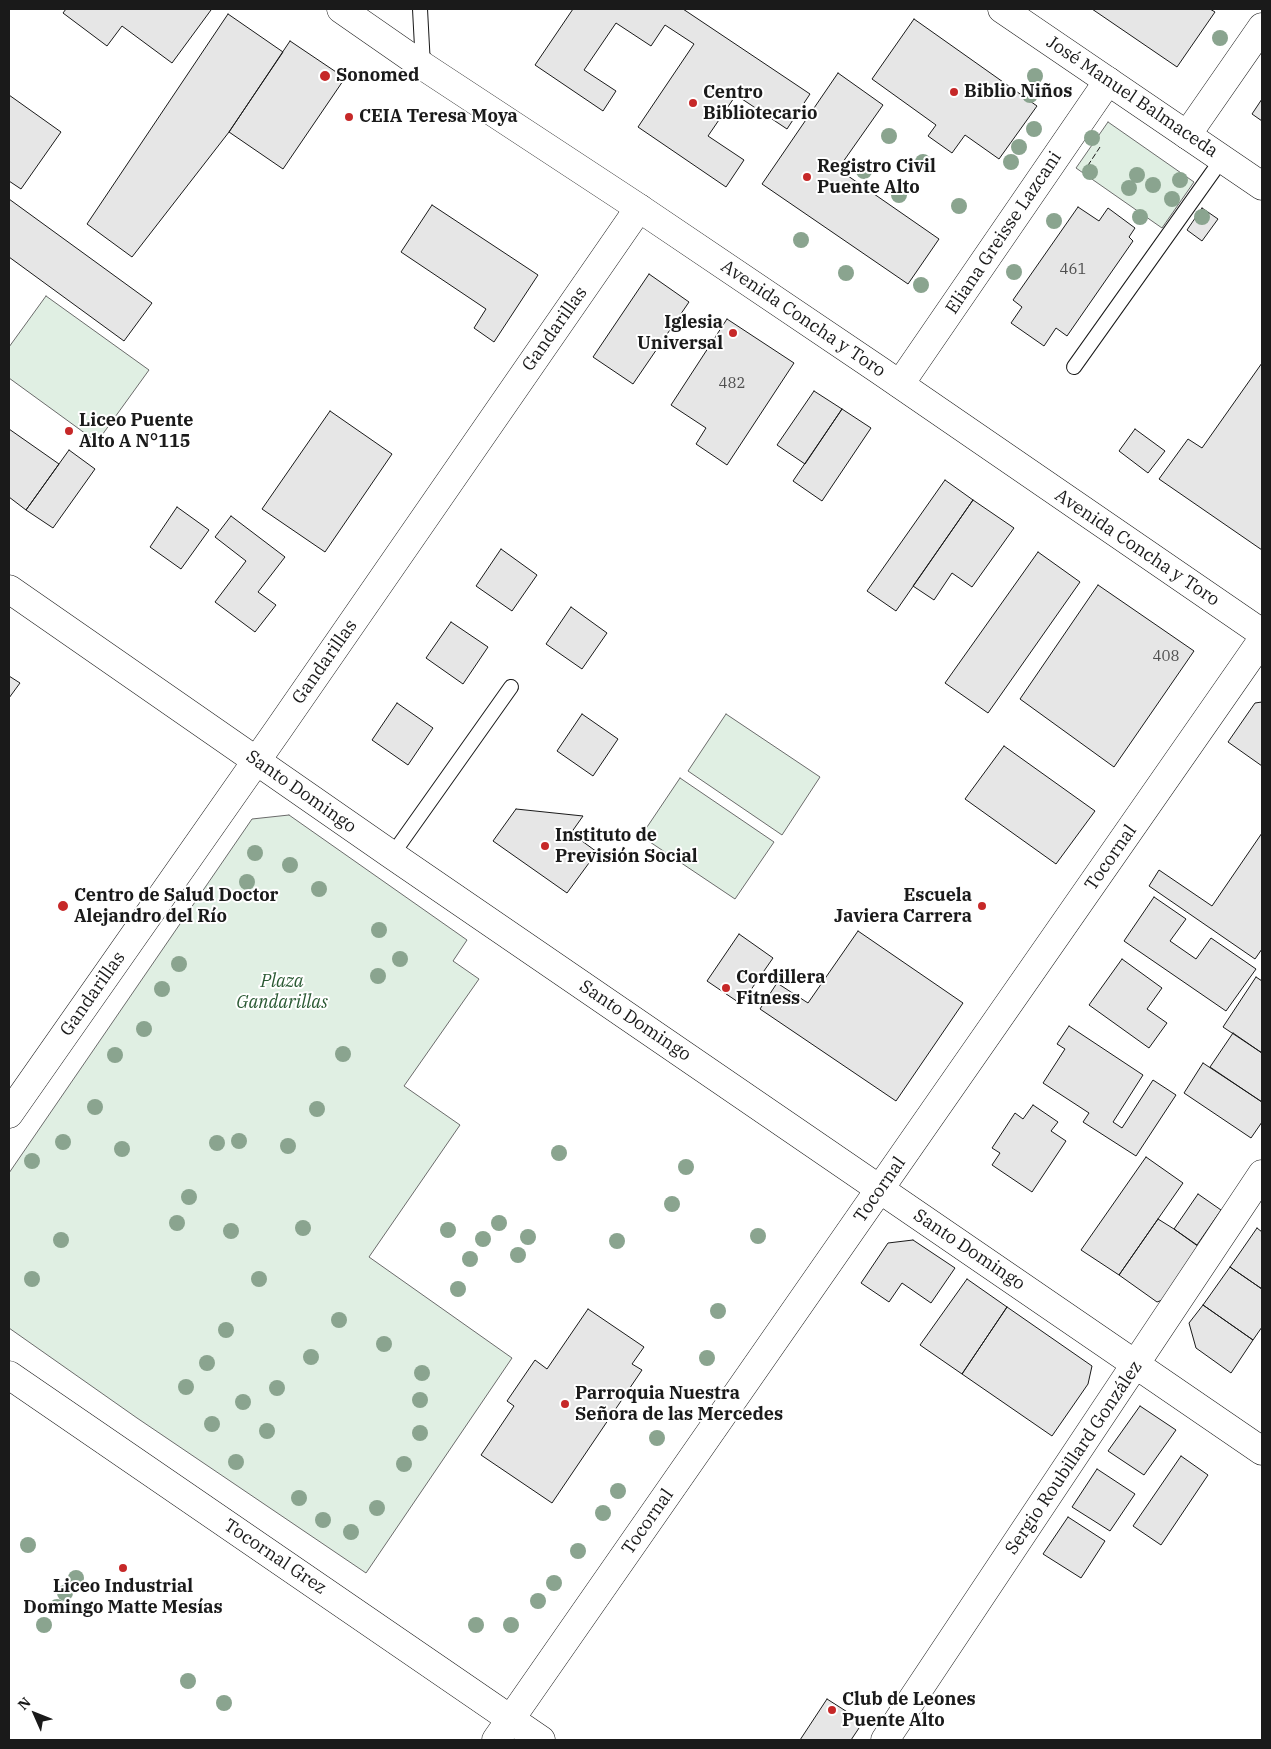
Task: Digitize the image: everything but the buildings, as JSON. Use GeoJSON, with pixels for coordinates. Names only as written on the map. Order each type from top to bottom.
{"type":"FeatureCollection","features":[{"type":"Feature","properties":{"kind":"street","name":"Avenida Concha y Toro"},"geometry":{"type":"LineString","coordinates":[[341,9],[423,66],[639,208],[900,384],[1262,634]]}},
{"type":"Feature","properties":{"kind":"street","name":"José Manuel Balmaceda"},"geometry":{"type":"LineString","coordinates":[[1002,9],[1262,186]]}},
{"type":"Feature","properties":{"kind":"street"},"geometry":{"type":"LineString","coordinates":[[1187,135],[1262,27]]}},
{"type":"Feature","properties":{"kind":"street","name":"Eliana Greisse Lazcani"},"geometry":{"type":"LineString","coordinates":[[900,384],[1108,81]]}},
{"type":"Feature","properties":{"kind":"street","name":"Gandarillas"},"geometry":{"type":"LineString","coordinates":[[9,1114],[257,761],[639,208]]}},
{"type":"Feature","properties":{"kind":"street","name":"Santo Domingo"},"geometry":{"type":"LineString","coordinates":[[9,589],[392,855],[1262,1451]]}},
{"type":"Feature","properties":{"kind":"street","name":"Tocornal"},"geometry":{"type":"LineString","coordinates":[[504,1730],[1262,640]]}},
{"type":"Feature","properties":{"kind":"street","name":"Sergio Roubillard González"},"geometry":{"type":"LineString","coordinates":[[885,1740],[1262,1174]]}},
{"type":"Feature","properties":{"kind":"street","name":"Tocornal Grez"},"geometry":{"type":"LineString","coordinates":[[9,1375],[504,1730],[541,1740]]}},
{"type":"Feature","properties":{"kind":"lane"},"geometry":{"type":"LineString","coordinates":[[420,9],[423,66]]}},
{"type":"Feature","properties":{"kind":"lane"},"geometry":{"type":"LineString","coordinates":[[1074,367],[1222,159]]}},
{"type":"Feature","properties":{"kind":"lane"},"geometry":{"type":"LineString","coordinates":[[392,855],[511,687]]}},
{"type":"Feature","properties":{"kind":"green space"},"geometry":{"type":"Polygon","coordinates":[[[1108,122],[1194,182],[1162,228],[1076,168],[1108,122]]]}},
{"type":"Feature","properties":{"kind":"green space"},"geometry":{"type":"Polygon","coordinates":[[[46,296],[149,370],[97,442],[9,378],[9,347],[46,296]]]}},
{"type":"Feature","properties":{"kind":"green space"},"geometry":{"type":"Polygon","coordinates":[[[726,714],[820,777],[782,835],[688,771],[726,714]]]}},
{"type":"Feature","properties":{"kind":"green space"},"geometry":{"type":"Polygon","coordinates":[[[680,778],[774,842],[735,899],[641,836],[680,778]]]}},
{"type":"Feature","properties":{"kind":"green space","name":"Plaza Gandarillas"},"geometry":{"type":"Polygon","coordinates":[[[289,815],[467,940],[453,961],[479,979],[404,1086],[460,1125],[369,1257],[512,1358],[366,1573],[137,1418],[9,1328],[9,1173],[252,819],[289,815]]]}},
{"type":"Feature","properties":{"kind":"fence"},"geometry":{"type":"LineString","coordinates":[[1083,173],[1100,147]]}},
{"type":"Feature","properties":{"kind":"place","name":"Sonomed"},"geometry":{"type":"Point","coordinates":[325,76]}},
{"type":"Feature","properties":{"kind":"place","name":"Biblio Niños"},"geometry":{"type":"Point","coordinates":[954,92]}},
{"type":"Feature","properties":{"kind":"place","name":"Centro Bibliotecario"},"geometry":{"type":"Point","coordinates":[693,103]}},
{"type":"Feature","properties":{"kind":"place","name":"CEIA Teresa Moya"},"geometry":{"type":"Point","coordinates":[349,117]}},
{"type":"Feature","properties":{"kind":"place","name":"Registro Civil Puente Alto"},"geometry":{"type":"Point","coordinates":[807,177]}},
{"type":"Feature","properties":{"kind":"place","name":"Iglesia Universal"},"geometry":{"type":"Point","coordinates":[733,333]}},
{"type":"Feature","properties":{"kind":"place","name":"Liceo Puente Alto A N°115"},"geometry":{"type":"Point","coordinates":[69,431]}},
{"type":"Feature","properties":{"kind":"place","name":"Instituto de Previsión Social"},"geometry":{"type":"Point","coordinates":[545,846]}},
{"type":"Feature","properties":{"kind":"place","name":"Centro de Salud Doctor Alejandro del Río"},"geometry":{"type":"Point","coordinates":[63,906]}},
{"type":"Feature","properties":{"kind":"place","name":"Escuela Javiera Carrera"},"geometry":{"type":"Point","coordinates":[982,906]}},
{"type":"Feature","properties":{"kind":"place","name":"Cordillera Fitness"},"geometry":{"type":"Point","coordinates":[726,988]}},
{"type":"Feature","properties":{"kind":"place","name":"Parroquia Nuestra Señora de las Mercedes"},"geometry":{"type":"Point","coordinates":[565,1404]}},
{"type":"Feature","properties":{"kind":"place","name":"Liceo Industrial Domingo Matte Mesías"},"geometry":{"type":"Point","coordinates":[123,1568]}},
{"type":"Feature","properties":{"kind":"place","name":"Club de Leones Puente Alto"},"geometry":{"type":"Point","coordinates":[832,1710]}}]}
